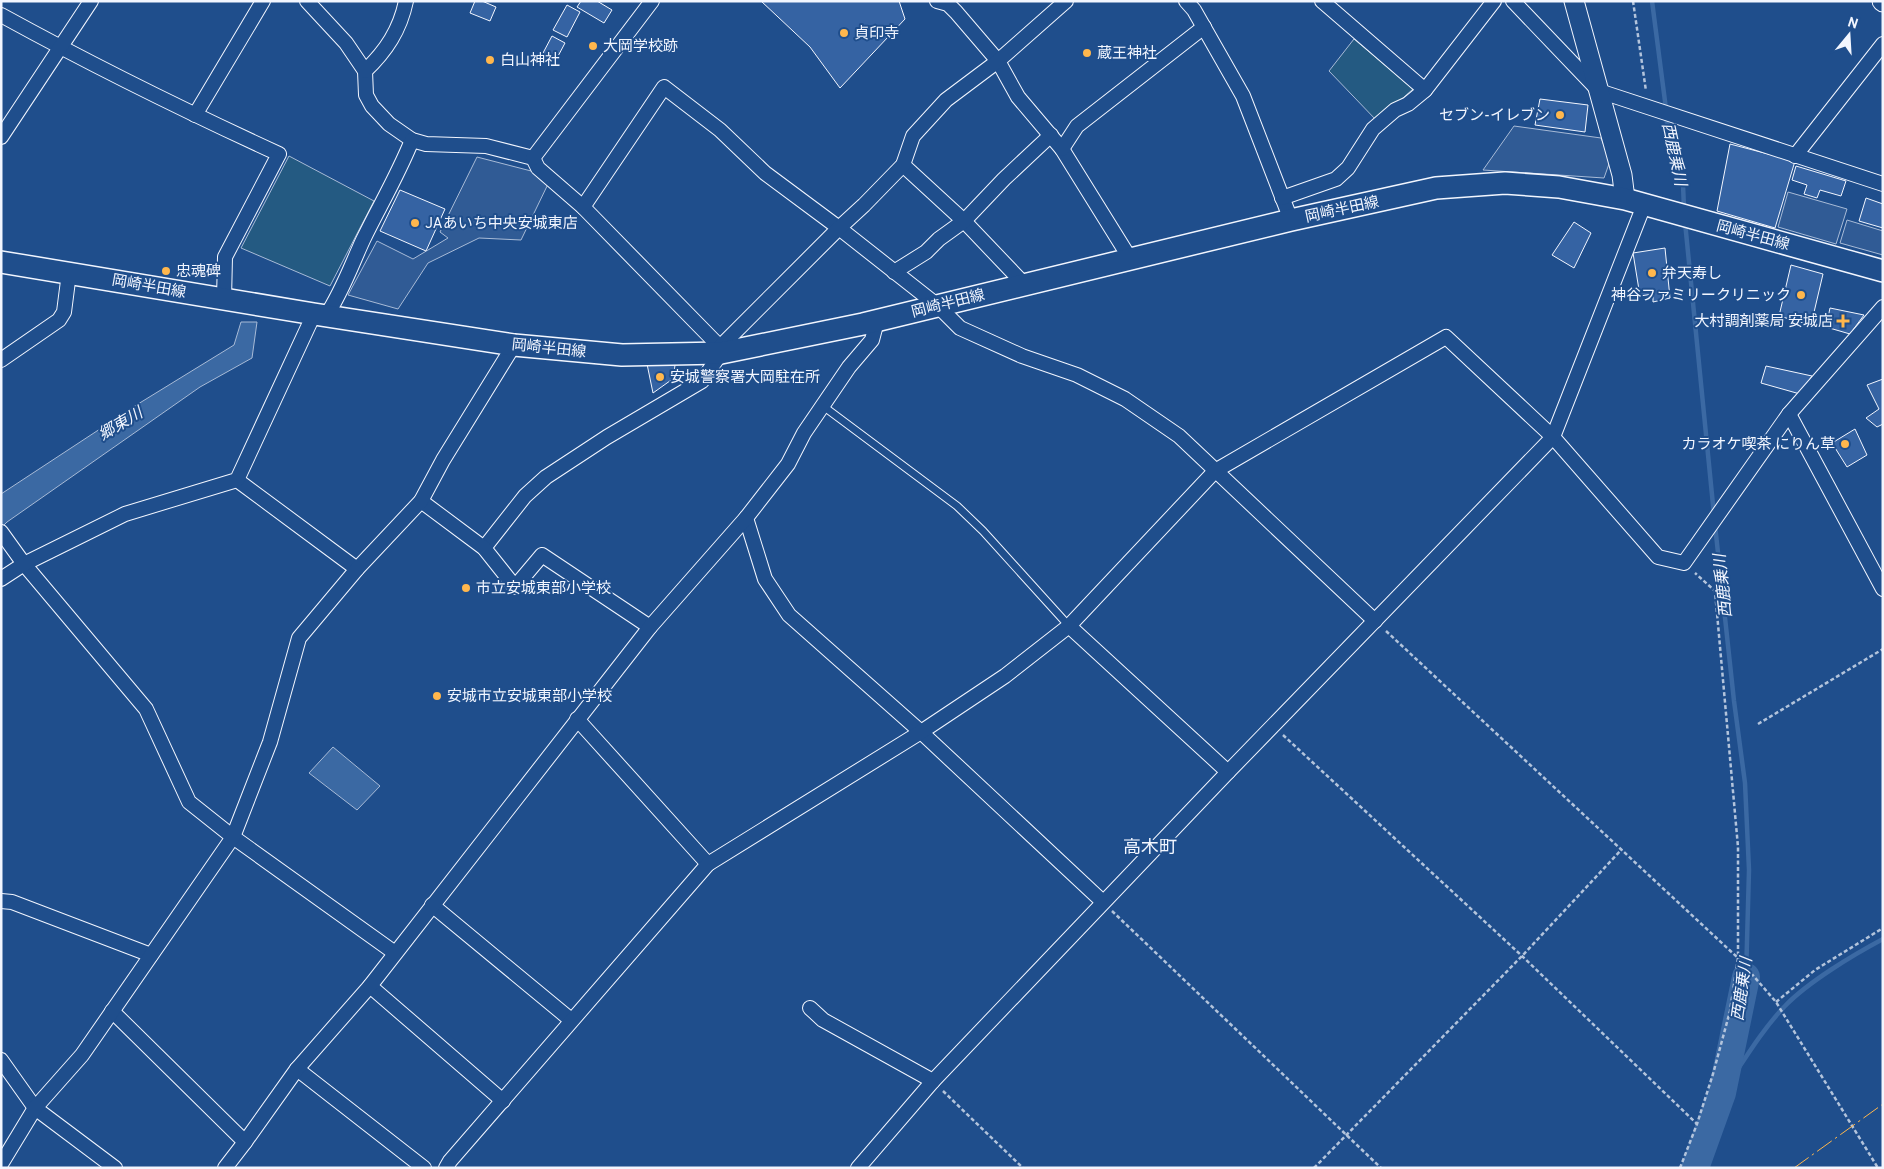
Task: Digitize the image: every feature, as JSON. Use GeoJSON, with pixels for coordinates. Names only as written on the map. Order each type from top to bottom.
{"type":"FeatureCollection","features":[{"type":"Feature","properties":{"kind":"main road","name":"岡崎半田線"},"geometry":{"type":"LineString","coordinates":[[1,262],[514,345],[622,355],[720,350],[877,321],[1291,220],[1436,188],[1505,183],[1559,187],[1635,202],[1883,270]]}},
{"type":"Feature","properties":{"kind":"street"},"geometry":{"type":"LineString","coordinates":[[1,137],[90,1]]}},
{"type":"Feature","properties":{"kind":"street"},"geometry":{"type":"LineString","coordinates":[[194,115],[263,1]]}},
{"type":"Feature","properties":{"kind":"street"},"geometry":{"type":"LineString","coordinates":[[307,1],[346,43],[365,70],[366,95],[372,106],[388,124],[412,140],[426,144],[486,146],[532,158],[538,168],[583,207],[720,350]]}},
{"type":"Feature","properties":{"kind":"street"},"geometry":{"type":"LineString","coordinates":[[365,70],[381,56],[401,21],[406,1]]}},
{"type":"Feature","properties":{"kind":"street"},"geometry":{"type":"LineString","coordinates":[[532,158],[652,1]]}},
{"type":"Feature","properties":{"kind":"street"},"geometry":{"type":"LineString","coordinates":[[925,1],[927,3],[937,1],[948,4],[998,61],[1018,97],[1062,149],[1131,260]]}},
{"type":"Feature","properties":{"kind":"street"},"geometry":{"type":"LineString","coordinates":[[484,548],[525,496],[546,477],[702,381],[720,350],[903,165],[913,136],[946,100],[998,61],[1066,1]]}},
{"type":"Feature","properties":{"kind":"street"},"geometry":{"type":"LineString","coordinates":[[1186,1],[1194,10],[1243,96],[1291,220]]}},
{"type":"Feature","properties":{"kind":"street"},"geometry":{"type":"LineString","coordinates":[[1322,1],[1424,90]]}},
{"type":"Feature","properties":{"kind":"street"},"geometry":{"type":"LineString","coordinates":[[1282,198],[1336,179],[1348,168],[1373,129],[1395,110],[1408,104],[1424,90],[1494,1]]}},
{"type":"Feature","properties":{"kind":"street"},"geometry":{"type":"LineString","coordinates":[[1513,1],[1599,92],[1883,184]]}},
{"type":"Feature","properties":{"kind":"street"},"geometry":{"type":"LineString","coordinates":[[858,1168],[933,1081],[1103,902],[1553,437],[1635,202],[1622,175],[1574,1]]}},
{"type":"Feature","properties":{"kind":"street"},"geometry":{"type":"LineString","coordinates":[[1,15],[194,115],[279,154],[225,257],[224,299]]}},
{"type":"Feature","properties":{"kind":"street"},"geometry":{"type":"LineString","coordinates":[[1062,149],[1077,126],[1204,27]]}},
{"type":"Feature","properties":{"kind":"street"},"geometry":{"type":"LineString","coordinates":[[1795,156],[1883,44]]}},
{"type":"Feature","properties":{"kind":"street"},"geometry":{"type":"LineString","coordinates":[[583,207],[664,86],[720,130],[765,173],[938,306],[960,328],[1022,356],[1077,375],[1124,399],[1179,436],[1375,621]]}},
{"type":"Feature","properties":{"kind":"street"},"geometry":{"type":"LineString","coordinates":[[894,272],[926,252],[939,239],[964,221],[1004,179],[1051,136]]}},
{"type":"Feature","properties":{"kind":"street"},"geometry":{"type":"LineString","coordinates":[[1,579],[24,564],[125,514],[237,480],[320,315],[336,301],[348,278],[363,241],[412,140]]}},
{"type":"Feature","properties":{"kind":"street"},"geometry":{"type":"LineString","coordinates":[[903,165],[964,221],[1025,285]]}},
{"type":"Feature","properties":{"kind":"street"},"geometry":{"type":"LineString","coordinates":[[1,360],[59,320],[64,312],[69,273]]}},
{"type":"Feature","properties":{"kind":"street"},"geometry":{"type":"LineString","coordinates":[[446,1168],[450,1161],[708,864],[921,732],[1005,676],[1069,626],[1215,471],[1446,338],[1553,437],[1658,557],[1684,563],[1789,414],[1883,307]]}},
{"type":"Feature","properties":{"kind":"street"},"geometry":{"type":"LineString","coordinates":[[225,1168],[246,1142],[297,1069],[370,986],[577,718],[650,627],[746,518],[788,464],[804,433],[824,406],[848,367],[872,340],[877,321]]}},
{"type":"Feature","properties":{"kind":"street"},"geometry":{"type":"LineString","coordinates":[[1,1164],[36,1108],[82,1055],[233,838],[270,742],[299,638],[357,569],[421,501],[443,460],[514,345]]}},
{"type":"Feature","properties":{"kind":"street"},"geometry":{"type":"LineString","coordinates":[[1789,414],[1883,589]]}},
{"type":"Feature","properties":{"kind":"street"},"geometry":{"type":"LineString","coordinates":[[237,480],[357,569]]}},
{"type":"Feature","properties":{"kind":"street"},"geometry":{"type":"LineString","coordinates":[[421,501],[484,548],[515,587],[542,555],[650,627]]}},
{"type":"Feature","properties":{"kind":"street"},"geometry":{"type":"LineString","coordinates":[[746,518],[765,579],[789,615],[921,732],[1103,902]]}},
{"type":"Feature","properties":{"kind":"street"},"geometry":{"type":"LineString","coordinates":[[1,532],[24,564],[146,709],[189,802],[233,838],[395,953]]}},
{"type":"Feature","properties":{"kind":"street"},"geometry":{"type":"LineString","coordinates":[[1069,626],[1228,772]]}},
{"type":"Feature","properties":{"kind":"street"},"geometry":{"type":"LineString","coordinates":[[577,718],[708,864]]}},
{"type":"Feature","properties":{"kind":"street"},"geometry":{"type":"LineString","coordinates":[[1,901],[12,902],[151,955]]}},
{"type":"Feature","properties":{"kind":"street"},"geometry":{"type":"LineString","coordinates":[[432,906],[572,1020]]}},
{"type":"Feature","properties":{"kind":"street"},"geometry":{"type":"LineString","coordinates":[[370,986],[503,1101]]}},
{"type":"Feature","properties":{"kind":"street"},"geometry":{"type":"LineString","coordinates":[[810,1008],[822,1020],[933,1081]]}},
{"type":"Feature","properties":{"kind":"street"},"geometry":{"type":"LineString","coordinates":[[112,1011],[246,1142]]}},
{"type":"Feature","properties":{"kind":"street"},"geometry":{"type":"LineString","coordinates":[[2,1062],[36,1108],[115,1168]]}},
{"type":"Feature","properties":{"kind":"street"},"geometry":{"type":"LineString","coordinates":[[297,1069],[424,1168]]}},
{"type":"Feature","properties":{"kind":"lane"},"geometry":{"type":"LineString","coordinates":[[824,406],[957,506],[983,531],[1069,626]]}},
{"type":"Feature","properties":{"kind":"path"},"geometry":{"type":"LineString","coordinates":[[1632,1],[1648,108]]}},
{"type":"Feature","properties":{"kind":"path"},"geometry":{"type":"LineString","coordinates":[[1680,1168],[1713,1074],[1730,1011],[1738,958],[1738,847],[1715,591],[1684,563]]}},
{"type":"Feature","properties":{"kind":"path"},"geometry":{"type":"LineString","coordinates":[[1375,621],[1738,958],[1776,1002],[1878,1168]]}},
{"type":"Feature","properties":{"kind":"path"},"geometry":{"type":"LineString","coordinates":[[1758,724],[1883,650]]}},
{"type":"Feature","properties":{"kind":"path"},"geometry":{"type":"LineString","coordinates":[[1273,726],[1522,956],[1697,1124]]}},
{"type":"Feature","properties":{"kind":"path"},"geometry":{"type":"LineString","coordinates":[[1314,1168],[1522,956],[1622,849]]}},
{"type":"Feature","properties":{"kind":"path"},"geometry":{"type":"LineString","coordinates":[[1103,902],[1380,1168]]}},
{"type":"Feature","properties":{"kind":"path"},"geometry":{"type":"LineString","coordinates":[[1776,1002],[1815,970],[1883,928]]}},
{"type":"Feature","properties":{"kind":"path"},"geometry":{"type":"LineString","coordinates":[[933,1081],[1023,1168]]}},
{"type":"Feature","properties":{"kind":"shaded area"},"geometry":{"type":"Polygon","coordinates":[[[1354,39],[1413,89],[1377,121],[1329,71],[1354,39]]]}},
{"type":"Feature","properties":{"kind":"shaded area"},"geometry":{"type":"Polygon","coordinates":[[[1514,126],[1601,138],[1610,161],[1604,178],[1483,170],[1514,126]]]}},
{"type":"Feature","properties":{"kind":"shaded area"},"geometry":{"type":"Polygon","coordinates":[[[289,156],[374,201],[330,286],[241,248],[289,156]]]}},
{"type":"Feature","properties":{"kind":"shaded area"},"geometry":{"type":"Polygon","coordinates":[[[477,157],[535,172],[549,182],[521,240],[479,238],[428,263],[398,309],[348,295],[377,241],[413,259],[448,238],[440,232],[477,157]]]}},
{"type":"Feature","properties":{"kind":"shaded area"},"geometry":{"type":"Polygon","coordinates":[[[1788,192],[1847,209],[1836,244],[1778,227],[1788,192]]]}},
{"type":"Feature","properties":{"kind":"shaded area"},"geometry":{"type":"Polygon","coordinates":[[[1847,220],[1883,231],[1883,255],[1840,243],[1847,220]]]}},
{"type":"Feature","properties":{"kind":"water","name":"郷東川"},"geometry":{"type":"Polygon","coordinates":[[[241,322],[257,322],[252,358],[200,387],[1,528],[1,494],[138,404],[234,345],[241,322]]]}},
{"type":"Feature","properties":{"kind":"water"},"geometry":{"type":"Polygon","coordinates":[[[333,747],[380,786],[357,810],[309,773],[333,747]]]}},
{"type":"Feature","properties":{"kind":"building"},"geometry":{"type":"Polygon","coordinates":[[[475,1],[482,1],[496,7],[490,21],[470,13],[475,1]]]}},
{"type":"Feature","properties":{"kind":"building"},"geometry":{"type":"Polygon","coordinates":[[[581,1],[597,1],[612,10],[604,23],[577,7],[581,1]]]}},
{"type":"Feature","properties":{"kind":"building","name":"貞印寺"},"geometry":{"type":"Polygon","coordinates":[[[761,1],[899,1],[905,19],[840,88],[810,47],[761,1]]]}},
{"type":"Feature","properties":{"kind":"building"},"geometry":{"type":"Polygon","coordinates":[[[567,5],[580,12],[567,37],[553,30],[567,5]]]}},
{"type":"Feature","properties":{"kind":"building"},"geometry":{"type":"Polygon","coordinates":[[[552,36],[565,43],[556,60],[543,53],[552,36]]]}},
{"type":"Feature","properties":{"kind":"building"},"geometry":{"type":"Polygon","coordinates":[[[1540,99],[1588,105],[1585,132],[1535,125],[1540,99]]]}},
{"type":"Feature","properties":{"kind":"building"},"geometry":{"type":"Polygon","coordinates":[[[1730,144],[1795,161],[1775,228],[1717,211],[1730,144]]]}},
{"type":"Feature","properties":{"kind":"building"},"geometry":{"type":"Polygon","coordinates":[[[1796,166],[1846,181],[1841,196],[1820,190],[1817,198],[1804,194],[1807,185],[1792,180],[1796,166]]]}},
{"type":"Feature","properties":{"kind":"building"},"geometry":{"type":"Polygon","coordinates":[[[400,190],[445,209],[426,251],[380,231],[400,190]]]}},
{"type":"Feature","properties":{"kind":"building"},"geometry":{"type":"Polygon","coordinates":[[[1866,198],[1883,204],[1883,228],[1859,221],[1866,198]]]}},
{"type":"Feature","properties":{"kind":"building"},"geometry":{"type":"Polygon","coordinates":[[[1574,222],[1591,233],[1574,268],[1552,255],[1574,222]]]}},
{"type":"Feature","properties":{"kind":"building","name":"弁天寿し"},"geometry":{"type":"Polygon","coordinates":[[[1665,248],[1670,298],[1653,302],[1653,294],[1640,296],[1633,253],[1665,248]]]}},
{"type":"Feature","properties":{"kind":"building","name":"神谷ファミリークリニック"},"geometry":{"type":"Polygon","coordinates":[[[1791,265],[1823,274],[1811,325],[1779,316],[1791,265]]]}},
{"type":"Feature","properties":{"kind":"building","name":"大村調剤薬局 安城店"},"geometry":{"type":"Polygon","coordinates":[[[1830,308],[1864,315],[1850,334],[1826,327],[1830,308]]]}},
{"type":"Feature","properties":{"kind":"building"},"geometry":{"type":"Polygon","coordinates":[[[647,364],[675,364],[674,378],[653,393],[647,364]]]}},
{"type":"Feature","properties":{"kind":"building"},"geometry":{"type":"Polygon","coordinates":[[[1766,366],[1812,376],[1800,394],[1761,383],[1766,366]]]}},
{"type":"Feature","properties":{"kind":"building"},"geometry":{"type":"Polygon","coordinates":[[[1883,379],[1883,424],[1877,427],[1866,418],[1879,409],[1867,385],[1883,379]]]}},
{"type":"Feature","properties":{"kind":"building"},"geometry":{"type":"Polygon","coordinates":[[[1855,429],[1867,455],[1847,467],[1832,443],[1855,429]]]}},
{"type":"Feature","properties":{"kind":"waterway","name":"西鹿乗川"},"geometry":{"type":"LineString","coordinates":[[1652,1],[1666,109]]}},
{"type":"Feature","properties":{"kind":"waterway","name":"西鹿乗川"},"geometry":{"type":"LineString","coordinates":[[1666,117],[1683,184],[1684,209]]}},
{"type":"Feature","properties":{"kind":"waterway","name":"西鹿乗川"},"geometry":{"type":"LineString","coordinates":[[1685,222],[1714,515]]}},
{"type":"Feature","properties":{"kind":"waterway","name":"西鹿乗川"},"geometry":{"type":"LineString","coordinates":[[1715,525],[1745,783],[1749,870],[1746,977]]}},
{"type":"Feature","properties":{"kind":"waterway"},"geometry":{"type":"LineString","coordinates":[[1722,1093],[1759,1037],[1785,1006],[1818,978],[1883,939]]}},
{"type":"Feature","properties":{"kind":"waterway","name":"西鹿乗川"},"geometry":{"type":"LineString","coordinates":[[1695,1168],[1722,1093],[1746,977]]}},
{"type":"Feature","properties":{"kind":"power"},"geometry":{"type":"LineString","coordinates":[[1794,1168],[1883,1104]]}},
{"type":"Feature","properties":{"kind":"place","name":"貞印寺"},"geometry":{"type":"Point","coordinates":[844,33]}},
{"type":"Feature","properties":{"kind":"place","name":"大岡学校跡"},"geometry":{"type":"Point","coordinates":[593,46]}},
{"type":"Feature","properties":{"kind":"place","name":"蔵王神社"},"geometry":{"type":"Point","coordinates":[1087,53]}},
{"type":"Feature","properties":{"kind":"place","name":"白山神社"},"geometry":{"type":"Point","coordinates":[490,60]}},
{"type":"Feature","properties":{"kind":"place","name":"セブン-イレブン"},"geometry":{"type":"Point","coordinates":[1560,115]}},
{"type":"Feature","properties":{"kind":"place","name":"JAあいち中央安城東店"},"geometry":{"type":"Point","coordinates":[415,223]}},
{"type":"Feature","properties":{"kind":"place","name":"忠魂碑"},"geometry":{"type":"Point","coordinates":[166,271]}},
{"type":"Feature","properties":{"kind":"place","name":"弁天寿し"},"geometry":{"type":"Point","coordinates":[1652,273]}},
{"type":"Feature","properties":{"kind":"place","name":"神谷ファミリークリニック"},"geometry":{"type":"Point","coordinates":[1801,295]}},
{"type":"Feature","properties":{"kind":"place","name":"大村調剤薬局 安城店"},"geometry":{"type":"Point","coordinates":[1843,321]}},
{"type":"Feature","properties":{"kind":"place","name":"安城警察署大岡駐在所"},"geometry":{"type":"Point","coordinates":[660,377]}},
{"type":"Feature","properties":{"kind":"place","name":"カラオケ喫茶 にりん草"},"geometry":{"type":"Point","coordinates":[1845,444]}},
{"type":"Feature","properties":{"kind":"place","name":"市立安城東部小学校"},"geometry":{"type":"Point","coordinates":[466,588]}},
{"type":"Feature","properties":{"kind":"place","name":"安城市立安城東部小学校"},"geometry":{"type":"Point","coordinates":[437,696]}},
{"type":"Feature","properties":{"kind":"district","name":"高木町"},"geometry":{"type":"Point","coordinates":[1150,847]}}]}
